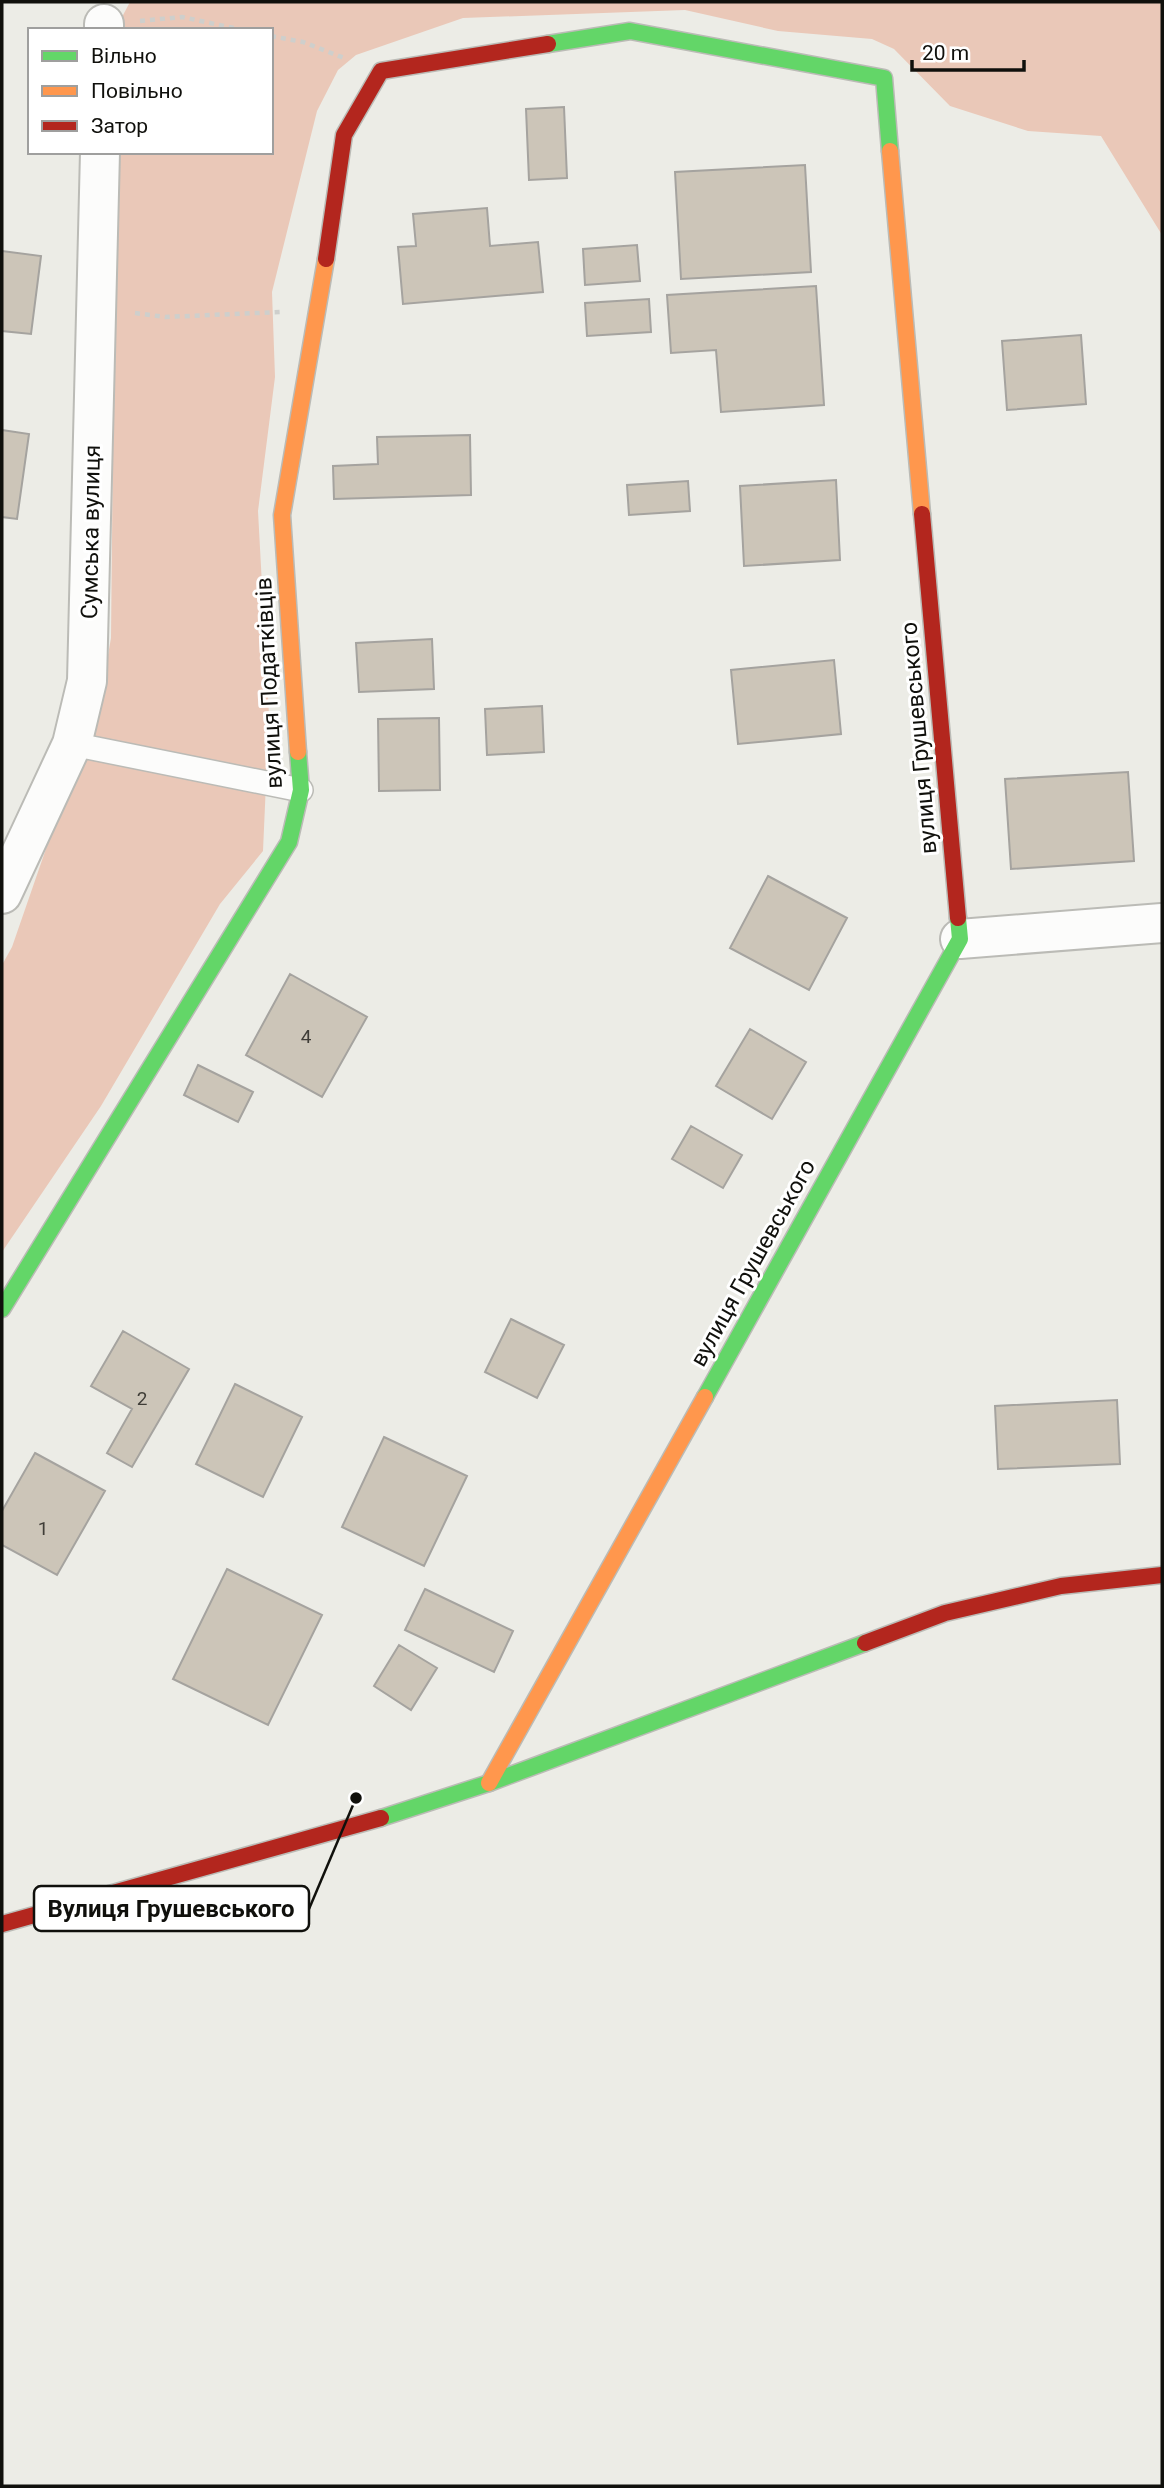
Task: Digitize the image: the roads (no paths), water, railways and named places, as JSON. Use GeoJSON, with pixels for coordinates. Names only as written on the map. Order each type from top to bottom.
{"type":"FeatureCollection","features":[{"type":"Feature","properties":{"kind":"street","name":"вулиця Грушевського"},"geometry":{"type":"LineString","coordinates":[[381,71],[630,31],[884,78],[960,939],[489,1783]]}},
{"type":"Feature","properties":{"kind":"street","name":"вулиця Податківців"},"geometry":{"type":"LineString","coordinates":[[2,1309],[289,842],[301,790],[282,515],[319,311],[344,135],[381,71]]}},
{"type":"Feature","properties":{"kind":"street","name":"Сумська вулиця"},"geometry":{"type":"LineString","coordinates":[[2,894],[72,744],[87,681],[100,154]]}},
{"type":"Feature","properties":{"kind":"street"},"geometry":{"type":"LineString","coordinates":[[960,939],[1162,923]]}},
{"type":"Feature","properties":{"kind":"street"},"geometry":{"type":"LineString","coordinates":[[2,1924],[364,1824],[489,1783],[946,1613],[1060,1586],[1162,1575]]}},
{"type":"Feature","properties":{"kind":"lane"},"geometry":{"type":"LineString","coordinates":[[72,744],[301,790]]}},
{"type":"Feature","properties":{"kind":"place","name":"Вулиця Грушевського"},"geometry":{"type":"Point","coordinates":[356,1798]}}]}
